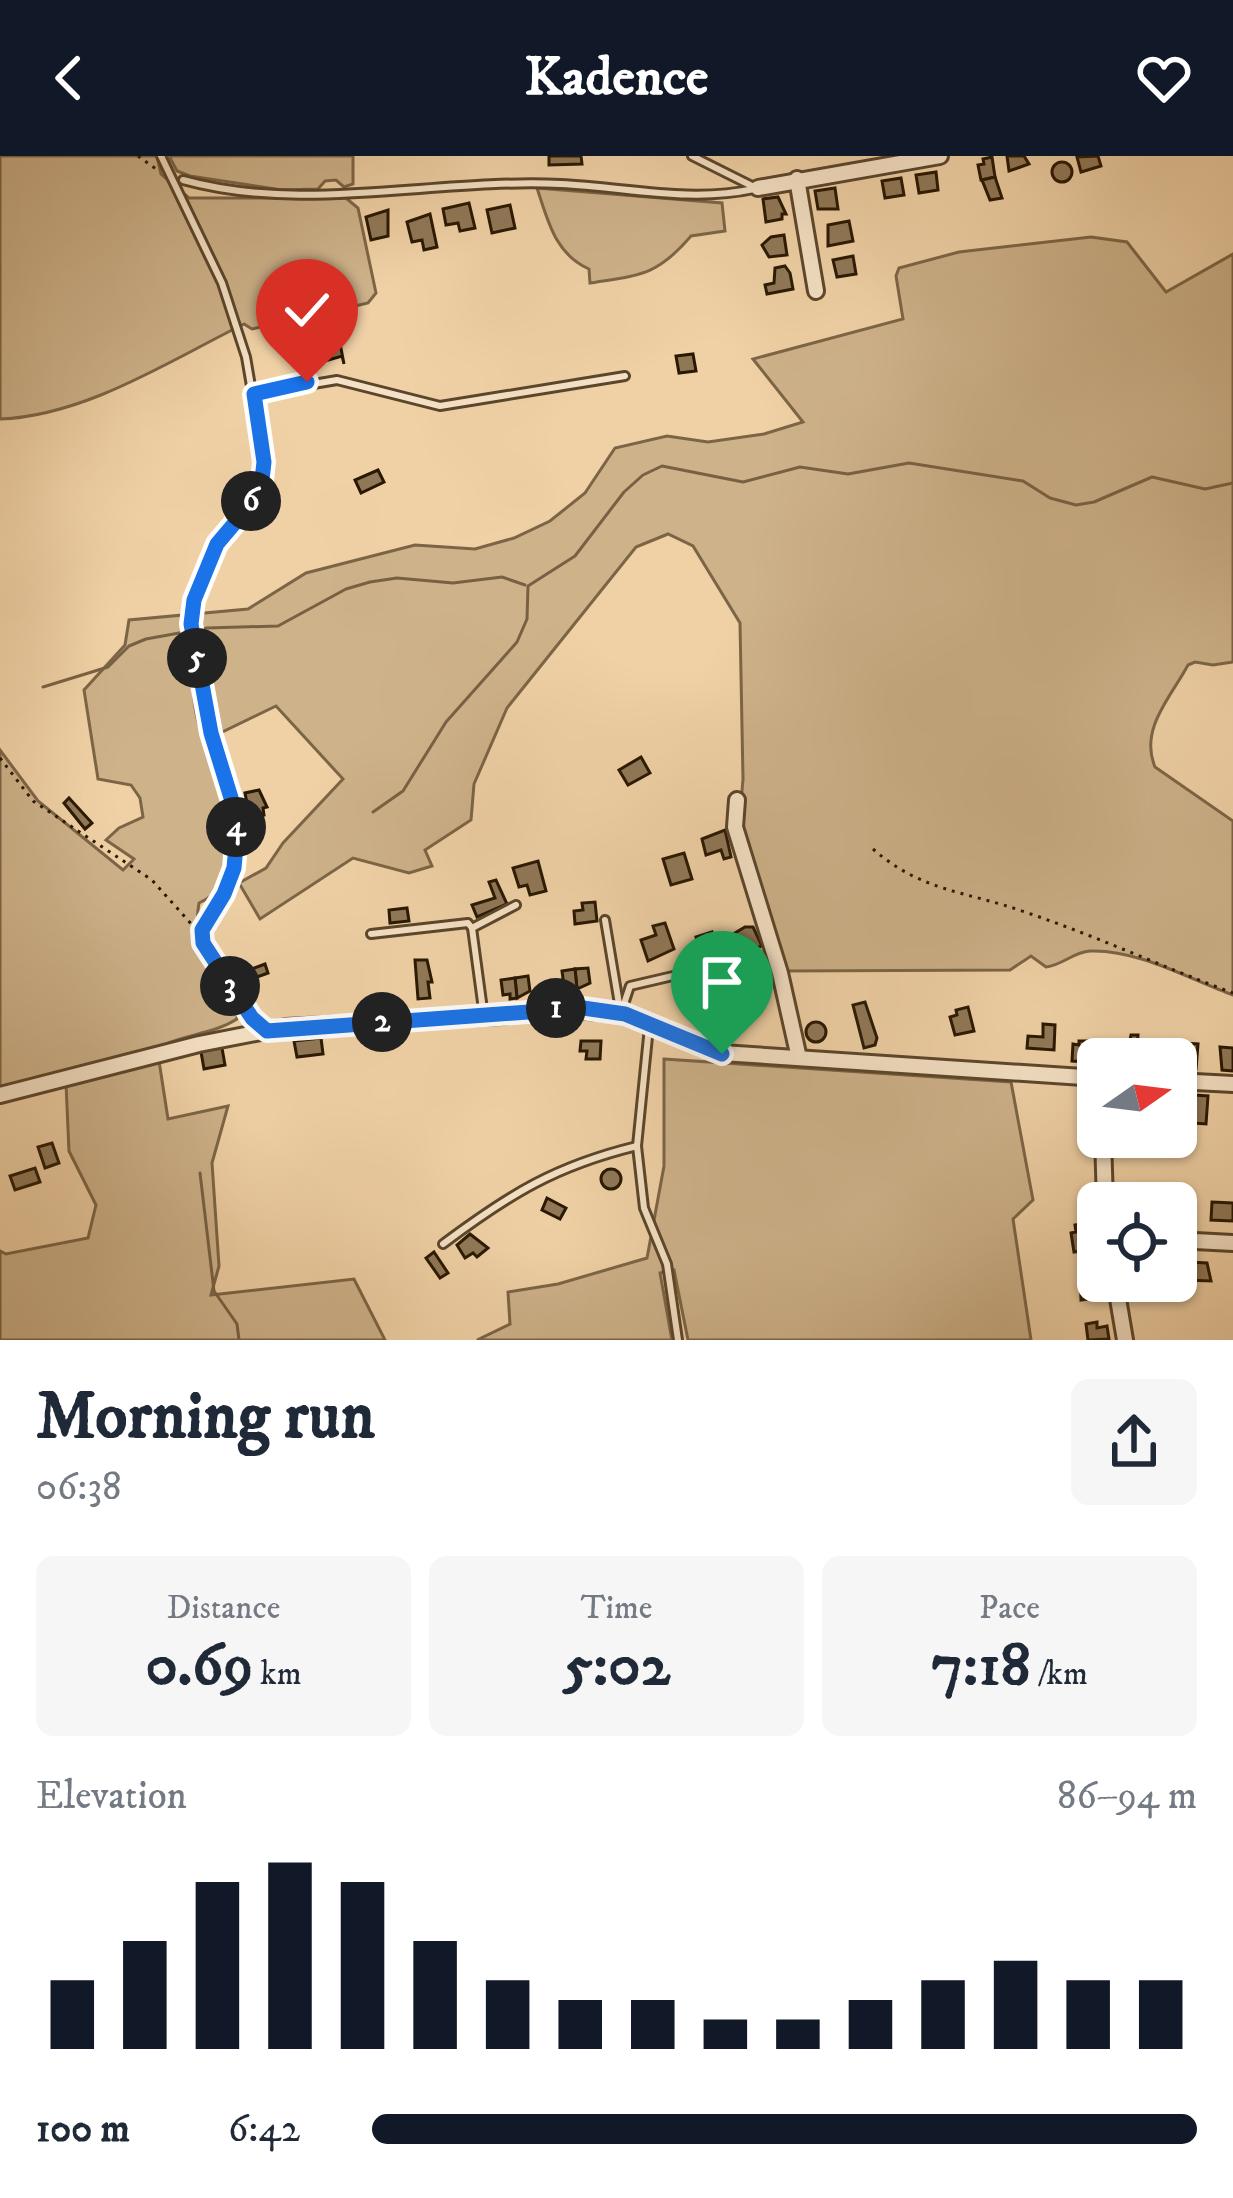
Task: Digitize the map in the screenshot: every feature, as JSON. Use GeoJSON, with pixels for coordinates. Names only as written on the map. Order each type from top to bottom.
{"type":"FeatureCollection","features":[{"type":"Feature","properties":{"kind":"street"},"geometry":{"type":"LineString","coordinates":[[758,188],[940,156]]}},
{"type":"Feature","properties":{"kind":"street"},"geometry":{"type":"LineString","coordinates":[[797,179],[816,290]]}},
{"type":"Feature","properties":{"kind":"street"},"geometry":{"type":"LineString","coordinates":[[737,800],[735,826],[799,1058]]}},
{"type":"Feature","properties":{"kind":"street"},"geometry":{"type":"LineString","coordinates":[[0,1095],[267,1031],[484,1017],[549,1008],[621,1014],[722,1054],[1077,1077]]}},
{"type":"Feature","properties":{"kind":"street"},"geometry":{"type":"LineString","coordinates":[[1197,1082],[1233,1084]]}},
{"type":"Feature","properties":{"kind":"street"},"geometry":{"type":"LineString","coordinates":[[1197,1241],[1233,1243]]}},
{"type":"Feature","properties":{"kind":"street"},"geometry":{"type":"LineString","coordinates":[[1119,1302],[1125,1340]]}},
{"type":"Feature","properties":{"kind":"lane"},"geometry":{"type":"LineString","coordinates":[[161,156],[222,283],[254,394],[264,462],[262,480],[217,544],[194,600],[191,624],[211,733],[237,833],[234,868],[202,930],[203,943],[252,1018],[267,1031]]}},
{"type":"Feature","properties":{"kind":"lane"},"geometry":{"type":"LineString","coordinates":[[692,156],[758,188]]}},
{"type":"Feature","properties":{"kind":"lane"},"geometry":{"type":"LineString","coordinates":[[183,180],[233,192],[305,195],[478,184],[562,184],[699,197],[758,188]]}},
{"type":"Feature","properties":{"kind":"lane"},"geometry":{"type":"LineString","coordinates":[[254,394],[337,380],[440,406],[625,376]]}},
{"type":"Feature","properties":{"kind":"lane"},"geometry":{"type":"LineString","coordinates":[[472,928],[516,905]]}},
{"type":"Feature","properties":{"kind":"lane"},"geometry":{"type":"LineString","coordinates":[[605,920],[621,1014]]}},
{"type":"Feature","properties":{"kind":"lane"},"geometry":{"type":"LineString","coordinates":[[371,934],[468,923],[484,1017]]}},
{"type":"Feature","properties":{"kind":"lane"},"geometry":{"type":"LineString","coordinates":[[621,1014],[631,986],[690,972]]}},
{"type":"Feature","properties":{"kind":"lane"},"geometry":{"type":"LineString","coordinates":[[649,1027],[638,1146],[644,1208],[667,1264],[678,1340]]}},
{"type":"Feature","properties":{"kind":"lane"},"geometry":{"type":"LineString","coordinates":[[443,1244],[544,1175],[638,1146]]}},
{"type":"Feature","properties":{"kind":"path"},"geometry":{"type":"LineString","coordinates":[[0,758],[33,801],[152,880],[189,918],[203,943]]}},
{"type":"Feature","properties":{"kind":"path"},"geometry":{"type":"LineString","coordinates":[[873,849],[898,871],[926,885],[1030,913],[1233,993]]}},
{"type":"Feature","properties":{"kind":"shaded area"},"geometry":{"type":"Polygon","coordinates":[[[0,156],[157,156],[161,174],[189,198],[346,198],[358,208],[376,293],[368,303],[252,329],[244,324],[95,397],[32,416],[0,419],[0,156]]]}},
{"type":"Feature","properties":{"kind":"shaded area"},"geometry":{"type":"Polygon","coordinates":[[[169,156],[353,156],[353,184],[344,187],[336,180],[325,181],[318,189],[282,190],[190,176],[177,171],[169,156]]]}},
{"type":"Feature","properties":{"kind":"shaded area"},"geometry":{"type":"Polygon","coordinates":[[[537,188],[722,203],[725,231],[691,236],[668,259],[647,271],[590,283],[589,269],[568,255],[554,235],[537,188]]]}},
{"type":"Feature","properties":{"kind":"shaded area"},"geometry":{"type":"Polygon","coordinates":[[[1091,237],[1127,242],[1166,292],[1233,254],[1233,662],[1188,665],[1159,714],[1151,753],[1155,767],[1233,821],[1233,995],[1144,960],[1108,952],[1084,952],[1046,967],[1031,956],[1010,970],[783,971],[780,947],[739,827],[743,779],[740,623],[693,546],[668,534],[636,547],[507,708],[474,784],[471,820],[425,850],[432,866],[409,873],[353,858],[260,919],[239,883],[266,868],[343,779],[276,706],[216,735],[200,649],[190,653],[195,710],[229,818],[232,845],[230,868],[220,888],[199,903],[198,933],[207,959],[238,1009],[237,1019],[157,1048],[168,1119],[228,1106],[212,1163],[219,1266],[211,1295],[354,1279],[385,1340],[0,1340],[0,1251],[6,1254],[88,1238],[96,1205],[69,1151],[66,1084],[0,1103],[0,750],[38,801],[123,870],[134,859],[106,840],[143,817],[140,798],[131,785],[98,779],[84,690],[125,645],[129,620],[248,609],[306,573],[415,545],[475,549],[514,538],[550,521],[585,493],[615,448],[667,436],[708,442],[764,434],[803,422],[753,359],[903,319],[896,276],[899,268],[959,252],[1091,237]]]}},
{"type":"Feature","properties":{"kind":"shaded area"},"geometry":{"type":"Polygon","coordinates":[[[664,1059],[1011,1082],[1033,1200],[1013,1219],[1031,1340],[688,1340],[674,1270],[660,1273],[672,1340],[477,1340],[510,1324],[508,1292],[558,1284],[647,1258],[664,1166],[664,1059]]]}},
{"type":"Feature","properties":{"kind":"building"},"geometry":{"type":"Polygon","coordinates":[[[549,156],[581,156],[582,164],[549,165],[549,156]]]}},
{"type":"Feature","properties":{"kind":"building"},"geometry":{"type":"Polygon","coordinates":[[[1007,156],[1024,156],[1029,164],[1009,171],[1007,156]]]}},
{"type":"Feature","properties":{"kind":"building"},"geometry":{"type":"Polygon","coordinates":[[[1098,156],[1101,166],[1081,172],[1077,157],[1098,156]]]}},
{"type":"Feature","properties":{"kind":"building"},"geometry":{"type":"Polygon","coordinates":[[[992,157],[995,177],[981,180],[978,165],[992,157]]]}},
{"type":"Feature","properties":{"kind":"building"},"geometry":{"type":"Polygon","coordinates":[[[1062,162],[1072,172],[1062,182],[1052,172],[1062,162]]]}},
{"type":"Feature","properties":{"kind":"building"},"geometry":{"type":"Polygon","coordinates":[[[936,172],[938,190],[919,193],[916,175],[936,172]]]}},
{"type":"Feature","properties":{"kind":"building"},"geometry":{"type":"Polygon","coordinates":[[[995,177],[1002,198],[990,200],[982,180],[995,177]]]}},
{"type":"Feature","properties":{"kind":"building"},"geometry":{"type":"Polygon","coordinates":[[[901,178],[904,195],[885,198],[882,181],[901,178]]]}},
{"type":"Feature","properties":{"kind":"building"},"geometry":{"type":"Polygon","coordinates":[[[835,188],[838,209],[818,209],[815,191],[835,188]]]}},
{"type":"Feature","properties":{"kind":"building"},"geometry":{"type":"Polygon","coordinates":[[[778,197],[786,214],[766,222],[763,199],[778,197]]]}},
{"type":"Feature","properties":{"kind":"building"},"geometry":{"type":"Polygon","coordinates":[[[469,203],[475,228],[460,231],[458,223],[446,225],[443,209],[469,203]]]}},
{"type":"Feature","properties":{"kind":"building"},"geometry":{"type":"Polygon","coordinates":[[[510,205],[515,228],[492,233],[487,210],[510,205]]]}},
{"type":"Feature","properties":{"kind":"building"},"geometry":{"type":"Polygon","coordinates":[[[388,210],[388,236],[371,240],[366,217],[388,210]]]}},
{"type":"Feature","properties":{"kind":"building"},"geometry":{"type":"Polygon","coordinates":[[[430,214],[437,247],[424,250],[422,240],[412,242],[407,222],[430,214]]]}},
{"type":"Feature","properties":{"kind":"building"},"geometry":{"type":"Polygon","coordinates":[[[849,221],[853,241],[828,246],[828,225],[849,221]]]}},
{"type":"Feature","properties":{"kind":"building"},"geometry":{"type":"Polygon","coordinates":[[[784,235],[787,255],[769,257],[762,245],[784,235]]]}},
{"type":"Feature","properties":{"kind":"building"},"geometry":{"type":"Polygon","coordinates":[[[853,256],[856,274],[837,277],[833,260],[853,256]]]}},
{"type":"Feature","properties":{"kind":"building"},"geometry":{"type":"Polygon","coordinates":[[[785,266],[793,289],[767,294],[765,285],[774,283],[775,268],[785,266]]]}},
{"type":"Feature","properties":{"kind":"building"},"geometry":{"type":"Polygon","coordinates":[[[338,333],[344,364],[342,356],[311,365],[308,351],[326,347],[325,340],[338,333]]]}},
{"type":"Feature","properties":{"kind":"building"},"geometry":{"type":"Polygon","coordinates":[[[693,354],[696,371],[679,373],[676,356],[693,354]]]}},
{"type":"Feature","properties":{"kind":"building"},"geometry":{"type":"Polygon","coordinates":[[[378,470],[384,482],[361,493],[355,480],[378,470]]]}},
{"type":"Feature","properties":{"kind":"building"},"geometry":{"type":"Polygon","coordinates":[[[641,757],[650,773],[628,785],[619,770],[641,757]]]}},
{"type":"Feature","properties":{"kind":"building"},"geometry":{"type":"Polygon","coordinates":[[[259,790],[267,807],[264,815],[250,818],[245,793],[259,790]]]}},
{"type":"Feature","properties":{"kind":"building"},"geometry":{"type":"Polygon","coordinates":[[[69,798],[92,823],[85,829],[64,803],[69,798]]]}},
{"type":"Feature","properties":{"kind":"building"},"geometry":{"type":"Polygon","coordinates":[[[725,830],[731,857],[724,859],[721,850],[706,855],[702,839],[725,830]]]}},
{"type":"Feature","properties":{"kind":"building"},"geometry":{"type":"Polygon","coordinates":[[[684,853],[692,879],[671,885],[663,859],[684,853]]]}},
{"type":"Feature","properties":{"kind":"building"},"geometry":{"type":"Polygon","coordinates":[[[538,861],[546,891],[530,895],[527,885],[519,887],[513,868],[538,861]]]}},
{"type":"Feature","properties":{"kind":"building"},"geometry":{"type":"Polygon","coordinates":[[[496,880],[507,904],[477,917],[472,905],[495,898],[489,882],[496,880]]]}},
{"type":"Feature","properties":{"kind":"building"},"geometry":{"type":"Polygon","coordinates":[[[595,902],[597,921],[575,924],[574,911],[583,910],[582,903],[595,902]]]}},
{"type":"Feature","properties":{"kind":"building"},"geometry":{"type":"Polygon","coordinates":[[[407,908],[409,921],[390,923],[389,910],[407,908]]]}},
{"type":"Feature","properties":{"kind":"building"},"geometry":{"type":"Polygon","coordinates":[[[665,923],[674,949],[648,961],[641,940],[656,935],[653,926],[665,923]]]}},
{"type":"Feature","properties":{"kind":"building"},"geometry":{"type":"Polygon","coordinates":[[[753,927],[762,946],[741,952],[735,933],[753,927]]]}},
{"type":"Feature","properties":{"kind":"building"},"geometry":{"type":"Polygon","coordinates":[[[712,932],[719,956],[695,963],[691,947],[699,949],[696,937],[712,932]]]}},
{"type":"Feature","properties":{"kind":"building"},"geometry":{"type":"Polygon","coordinates":[[[415,960],[427,960],[430,998],[418,999],[415,960]]]}},
{"type":"Feature","properties":{"kind":"building"},"geometry":{"type":"Polygon","coordinates":[[[265,964],[268,973],[238,984],[235,975],[265,964]]]}},
{"type":"Feature","properties":{"kind":"building"},"geometry":{"type":"Polygon","coordinates":[[[588,968],[590,983],[577,989],[575,969],[588,968]]]}},
{"type":"Feature","properties":{"kind":"building"},"geometry":{"type":"Polygon","coordinates":[[[575,969],[577,989],[571,990],[570,985],[564,986],[562,971],[575,969]]]}},
{"type":"Feature","properties":{"kind":"building"},"geometry":{"type":"Polygon","coordinates":[[[528,976],[530,991],[517,998],[515,978],[528,976]]]}},
{"type":"Feature","properties":{"kind":"building"},"geometry":{"type":"Polygon","coordinates":[[[515,978],[517,998],[510,999],[510,994],[503,995],[501,980],[515,978]]]}},
{"type":"Feature","properties":{"kind":"building"},"geometry":{"type":"Polygon","coordinates":[[[865,1002],[877,1038],[875,1045],[864,1048],[853,1005],[865,1002]]]}},
{"type":"Feature","properties":{"kind":"building"},"geometry":{"type":"Polygon","coordinates":[[[968,1007],[974,1031],[955,1035],[950,1017],[968,1007]]]}},
{"type":"Feature","properties":{"kind":"building"},"geometry":{"type":"Polygon","coordinates":[[[816,1022],[826,1032],[816,1042],[806,1032],[816,1022]]]}},
{"type":"Feature","properties":{"kind":"building"},"geometry":{"type":"Polygon","coordinates":[[[1043,1024],[1055,1025],[1054,1050],[1027,1048],[1028,1036],[1043,1037],[1043,1024]]]}},
{"type":"Feature","properties":{"kind":"building"},"geometry":{"type":"Polygon","coordinates":[[[321,1038],[323,1054],[297,1057],[294,1041],[321,1038]]]}},
{"type":"Feature","properties":{"kind":"building"},"geometry":{"type":"Polygon","coordinates":[[[581,1041],[601,1041],[600,1059],[586,1059],[587,1051],[580,1051],[581,1041]]]}},
{"type":"Feature","properties":{"kind":"building"},"geometry":{"type":"Polygon","coordinates":[[[218,1046],[225,1065],[204,1069],[201,1052],[218,1046]]]}},
{"type":"Feature","properties":{"kind":"building"},"geometry":{"type":"Polygon","coordinates":[[[1220,1047],[1233,1048],[1233,1071],[1222,1070],[1220,1047]]]}},
{"type":"Feature","properties":{"kind":"building"},"geometry":{"type":"Polygon","coordinates":[[[1197,1095],[1208,1096],[1206,1124],[1197,1123],[1197,1095]]]}},
{"type":"Feature","properties":{"kind":"building"},"geometry":{"type":"Polygon","coordinates":[[[52,1143],[59,1163],[45,1168],[38,1147],[52,1143]]]}},
{"type":"Feature","properties":{"kind":"building"},"geometry":{"type":"Polygon","coordinates":[[[35,1168],[40,1182],[15,1190],[10,1176],[35,1168]]]}},
{"type":"Feature","properties":{"kind":"building"},"geometry":{"type":"Polygon","coordinates":[[[611,1169],[621,1179],[611,1189],[601,1179],[611,1169]]]}},
{"type":"Feature","properties":{"kind":"building"},"geometry":{"type":"Polygon","coordinates":[[[547,1198],[566,1208],[560,1219],[542,1210],[547,1198]]]}},
{"type":"Feature","properties":{"kind":"building"},"geometry":{"type":"Polygon","coordinates":[[[1212,1202],[1233,1203],[1233,1221],[1211,1220],[1212,1202]]]}},
{"type":"Feature","properties":{"kind":"building"},"geometry":{"type":"Polygon","coordinates":[[[1077,1225],[1077,1252],[1074,1252],[1071,1233],[1076,1232],[1077,1225]]]}},
{"type":"Feature","properties":{"kind":"building"},"geometry":{"type":"Polygon","coordinates":[[[470,1234],[488,1248],[477,1257],[473,1253],[465,1258],[457,1245],[470,1234]]]}},
{"type":"Feature","properties":{"kind":"building"},"geometry":{"type":"Polygon","coordinates":[[[434,1252],[448,1273],[440,1278],[426,1258],[434,1252]]]}},
{"type":"Feature","properties":{"kind":"building"},"geometry":{"type":"Polygon","coordinates":[[[1197,1262],[1207,1263],[1211,1281],[1197,1280],[1197,1262]]]}},
{"type":"Feature","properties":{"kind":"building"},"geometry":{"type":"Polygon","coordinates":[[[1097,1322],[1097,1328],[1107,1326],[1109,1339],[1088,1340],[1086,1324],[1097,1322]]]}},
{"type":"Feature","properties":{"kind":"waterway"},"geometry":{"type":"LineString","coordinates":[[373,812],[403,791],[446,722],[517,642],[527,619],[528,586],[575,556],[624,492],[662,466],[743,482],[800,467],[848,474],[909,463],[1023,481],[1050,498],[1076,505],[1152,477],[1205,489],[1233,483]]}},
{"type":"Feature","properties":{"kind":"waterway"},"geometry":{"type":"LineString","coordinates":[[43,687],[108,667],[129,646],[146,639],[207,628],[278,626],[346,589],[370,582],[397,578],[453,583],[502,577],[525,585]]}},
{"type":"Feature","properties":{"kind":"waterway"},"geometry":{"type":"LineString","coordinates":[[200,1173],[214,1291],[237,1324],[239,1340]]}},
{"type":"Feature","properties":{"kind":"route"},"geometry":{"type":"LineString","coordinates":[[307,382],[254,394],[264,462],[262,480],[217,544],[194,600],[193,647],[237,833],[234,868],[202,930],[203,943],[252,1018],[267,1031],[583,1008],[625,1014],[722,1054]]}}]}
